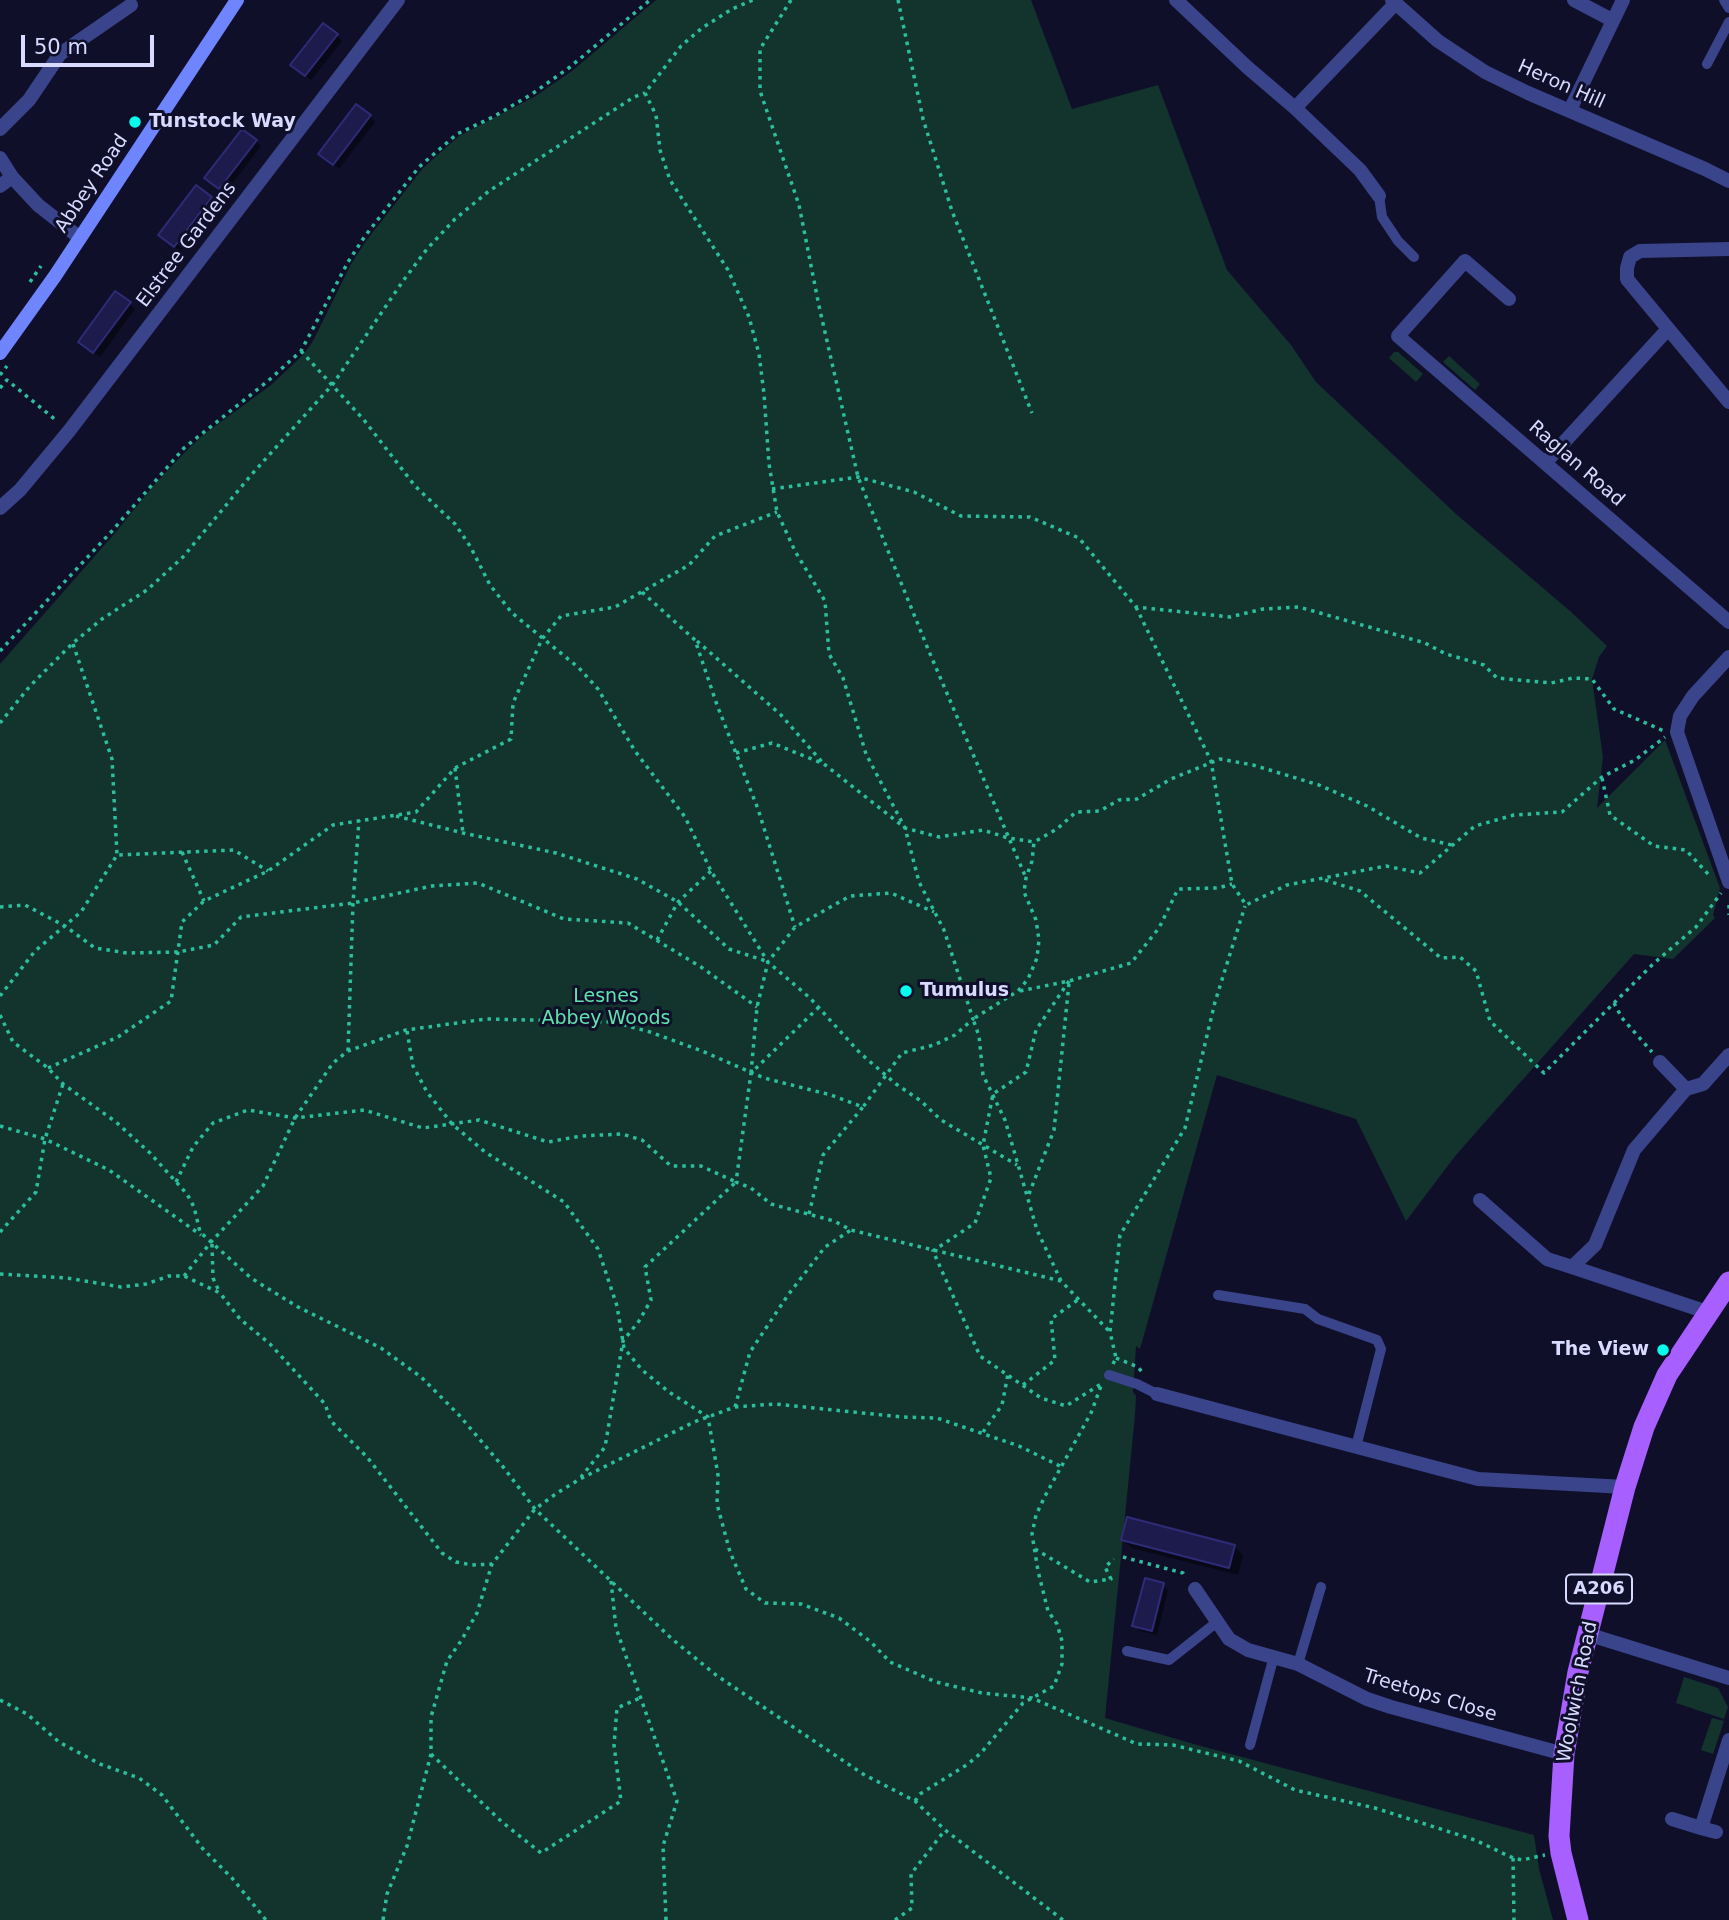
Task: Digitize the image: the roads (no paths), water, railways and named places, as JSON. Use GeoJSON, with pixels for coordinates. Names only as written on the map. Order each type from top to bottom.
{"type":"FeatureCollection","features":[{"type":"Feature","properties":{"kind":"main road","name":"Abbey Road"},"geometry":{"type":"LineString","coordinates":[[0,353],[33,308],[237,0]]}},
{"type":"Feature","properties":{"kind":"main road","name":"Woolwich Road"},"geometry":{"type":"LineString","coordinates":[[1578,1920],[1559,1836],[1564,1754],[1578,1672],[1625,1487],[1644,1427],[1667,1375],[1729,1282]]}},
{"type":"Feature","properties":{"kind":"street","name":"Elstree Gardens"},"geometry":{"type":"LineString","coordinates":[[0,508],[20,490],[69,431],[398,0]]}},
{"type":"Feature","properties":{"kind":"street"},"geometry":{"type":"LineString","coordinates":[[1176,0],[1360,170],[1379,196]]}},
{"type":"Feature","properties":{"kind":"street"},"geometry":{"type":"LineString","coordinates":[[1574,0],[1612,20]]}},
{"type":"Feature","properties":{"kind":"street"},"geometry":{"type":"LineString","coordinates":[[1570,110],[1623,0]]}},
{"type":"Feature","properties":{"kind":"street"},"geometry":{"type":"LineString","coordinates":[[1295,108],[1393,2]]}},
{"type":"Feature","properties":{"kind":"street","name":"Heron Hill"},"geometry":{"type":"LineString","coordinates":[[1393,2],[1461,58],[1505,82],[1729,181]]}},
{"type":"Feature","properties":{"kind":"street"},"geometry":{"type":"LineString","coordinates":[[0,129],[29,100],[60,54],[133,3]]}},
{"type":"Feature","properties":{"kind":"street"},"geometry":{"type":"LineString","coordinates":[[0,158],[6,181],[80,237]]}},
{"type":"Feature","properties":{"kind":"street"},"geometry":{"type":"LineString","coordinates":[[1729,249],[1640,251],[1630,257],[1628,279],[1729,402]]}},
{"type":"Feature","properties":{"kind":"street","name":"Raglan Road"},"geometry":{"type":"LineString","coordinates":[[1508,299],[1465,261],[1398,336],[1729,622]]}},
{"type":"Feature","properties":{"kind":"street"},"geometry":{"type":"LineString","coordinates":[[1545,463],[1668,329]]}},
{"type":"Feature","properties":{"kind":"street"},"geometry":{"type":"LineString","coordinates":[[1724,887],[1677,732],[1680,716],[1693,696],[1729,657]]}},
{"type":"Feature","properties":{"kind":"street"},"geometry":{"type":"LineString","coordinates":[[1572,1267],[1595,1245],[1634,1150],[1686,1089],[1703,1084],[1729,1055]]}},
{"type":"Feature","properties":{"kind":"street"},"geometry":{"type":"LineString","coordinates":[[1660,1062],[1686,1089]]}},
{"type":"Feature","properties":{"kind":"street"},"geometry":{"type":"LineString","coordinates":[[1480,1200],[1546,1259],[1707,1312]]}},
{"type":"Feature","properties":{"kind":"street"},"geometry":{"type":"LineString","coordinates":[[1157,1394],[1478,1479],[1625,1487]]}},
{"type":"Feature","properties":{"kind":"street","name":"Treetops Close"},"geometry":{"type":"LineString","coordinates":[[1195,1590],[1228,1639],[1238,1645],[1298,1664],[1379,1703],[1564,1754]]}},
{"type":"Feature","properties":{"kind":"street"},"geometry":{"type":"LineString","coordinates":[[1587,1634],[1729,1678]]}},
{"type":"Feature","properties":{"kind":"street"},"geometry":{"type":"LineString","coordinates":[[1701,1828],[1729,1740]]}},
{"type":"Feature","properties":{"kind":"street"},"geometry":{"type":"LineString","coordinates":[[1672,1819],[1716,1832]]}},
{"type":"Feature","properties":{"kind":"lane"},"geometry":{"type":"LineString","coordinates":[[1724,0],[1729,8]]}},
{"type":"Feature","properties":{"kind":"lane"},"geometry":{"type":"LineString","coordinates":[[1707,64],[1729,22]]}},
{"type":"Feature","properties":{"kind":"lane"},"geometry":{"type":"LineString","coordinates":[[1379,196],[1382,217],[1398,241],[1414,257]]}},
{"type":"Feature","properties":{"kind":"lane"},"geometry":{"type":"LineString","coordinates":[[1218,1295],[1305,1309],[1318,1320],[1377,1340],[1381,1349],[1356,1447]]}},
{"type":"Feature","properties":{"kind":"lane"},"geometry":{"type":"LineString","coordinates":[[1109,1375],[1157,1394]]}},
{"type":"Feature","properties":{"kind":"lane"},"geometry":{"type":"LineString","coordinates":[[1298,1664],[1321,1587]]}},
{"type":"Feature","properties":{"kind":"lane"},"geometry":{"type":"LineString","coordinates":[[1127,1651],[1169,1660],[1217,1622]]}},
{"type":"Feature","properties":{"kind":"lane"},"geometry":{"type":"LineString","coordinates":[[1250,1745],[1274,1657]]}},
{"type":"Feature","properties":{"kind":"place","name":"Tunstock Way"},"geometry":{"type":"Point","coordinates":[135,122]}},
{"type":"Feature","properties":{"kind":"place","name":"Tumulus"},"geometry":{"type":"Point","coordinates":[906,991]}},
{"type":"Feature","properties":{"kind":"place","name":"The View"},"geometry":{"type":"Point","coordinates":[1663,1350]}},
{"type":"Feature","properties":{"kind":"park label","name":"Lesnes Abbey Woods"},"geometry":{"type":"Point","coordinates":[606,1008]}}]}
